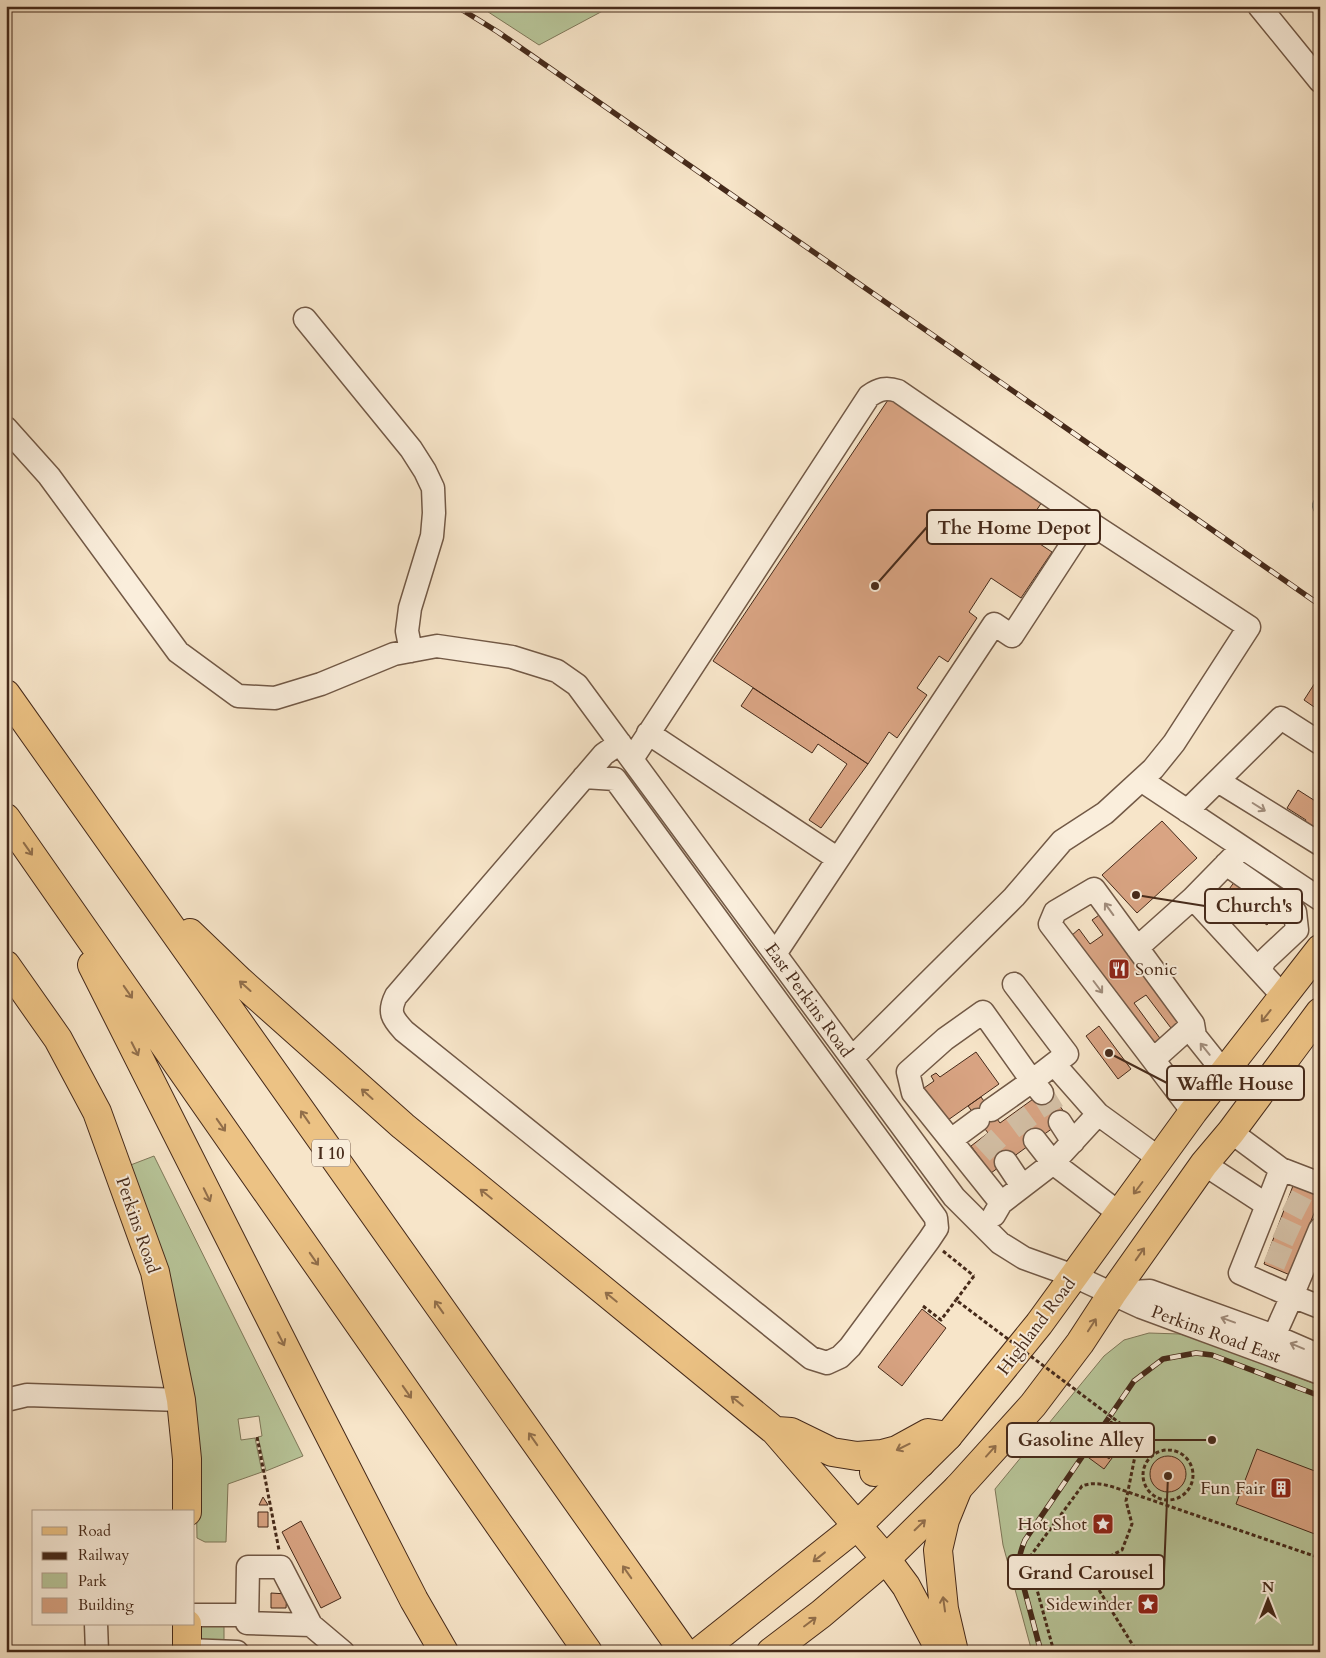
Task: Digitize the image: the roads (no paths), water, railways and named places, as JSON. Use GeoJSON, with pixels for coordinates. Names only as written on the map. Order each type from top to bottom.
{"type":"FeatureCollection","features":[{"type":"Feature","properties":{"kind":"main road","name":"I 10"},"geometry":{"type":"LineString","coordinates":[[6,694],[684,1652]]}},
{"type":"Feature","properties":{"kind":"main road"},"geometry":{"type":"LineString","coordinates":[[6,818],[588,1652]]}},
{"type":"Feature","properties":{"kind":"main road"},"geometry":{"type":"LineString","coordinates":[[117,851],[186,929],[240,981],[403,1126],[775,1431],[886,1559],[906,1586],[941,1652]]}},
{"type":"Feature","properties":{"kind":"main road"},"geometry":{"type":"LineString","coordinates":[[50,880],[308,1393],[410,1592],[444,1652]]}},
{"type":"Feature","properties":{"kind":"main road","name":"Highland Road"},"geometry":{"type":"LineString","coordinates":[[699,1652],[858,1526],[948,1436],[1040,1324],[1223,1071],[1320,949]]}},
{"type":"Feature","properties":{"kind":"main road","name":"Perkins Road"},"geometry":{"type":"LineString","coordinates":[[6,965],[58,1039],[97,1112],[155,1272],[181,1400],[187,1459],[187,1510]]}},
{"type":"Feature","properties":{"kind":"main road"},"geometry":{"type":"LineString","coordinates":[[771,1652],[821,1614],[886,1559],[958,1488],[1033,1405],[1080,1343],[1112,1294],[1204,1164],[1231,1132],[1320,1012]]}},
{"type":"Feature","properties":{"kind":"main road"},"geometry":{"type":"LineString","coordinates":[[308,1393],[372,1546],[426,1652]]}},
{"type":"Feature","properties":{"kind":"main road"},"geometry":{"type":"LineString","coordinates":[[775,1431],[791,1432],[832,1452],[858,1456],[882,1454],[898,1450],[928,1433],[948,1436]]}},
{"type":"Feature","properties":{"kind":"main road"},"geometry":{"type":"LineString","coordinates":[[796,1454],[828,1469],[861,1473],[886,1471],[922,1463]]}},
{"type":"Feature","properties":{"kind":"main road"},"geometry":{"type":"LineString","coordinates":[[954,1652],[944,1608],[938,1550],[945,1520],[958,1488]]}},
{"type":"Feature","properties":{"kind":"street"},"geometry":{"type":"LineString","coordinates":[[1259,6],[1320,81]]}},
{"type":"Feature","properties":{"kind":"street"},"geometry":{"type":"LineString","coordinates":[[305,319],[411,449],[433,488],[432,536],[410,608],[407,631],[411,651]]}},
{"type":"Feature","properties":{"kind":"street"},"geometry":{"type":"LineString","coordinates":[[584,777],[615,779],[936,1218],[937,1228],[930,1240],[850,1347],[840,1357],[827,1363],[811,1358],[410,1036],[392,1018],[390,1007],[396,996],[584,777],[604,754],[626,751],[648,733],[869,396],[876,391],[883,388],[898,391],[1088,521],[1249,627],[1174,743],[1141,780],[1105,813],[1062,841],[1014,897],[852,1058]]}},
{"type":"Feature","properties":{"kind":"street","name":"East Perkins Road"},"geometry":{"type":"LineString","coordinates":[[6,428],[48,476],[178,652],[238,696],[275,698],[321,684],[394,654],[438,646],[512,657],[557,671],[577,685],[954,1196],[1000,1243],[1024,1258],[1074,1276]]}},
{"type":"Feature","properties":{"kind":"street"},"geometry":{"type":"LineString","coordinates":[[775,954],[994,624],[1012,636],[1088,521]]}},
{"type":"Feature","properties":{"kind":"street"},"geometry":{"type":"LineString","coordinates":[[1187,811],[1281,718],[1320,743]]}},
{"type":"Feature","properties":{"kind":"street"},"geometry":{"type":"LineString","coordinates":[[648,733],[838,858]]}},
{"type":"Feature","properties":{"kind":"street"},"geometry":{"type":"LineString","coordinates":[[1141,780],[1320,899]]}},
{"type":"Feature","properties":{"kind":"street"},"geometry":{"type":"LineString","coordinates":[[1218,781],[1320,844]]}},
{"type":"Feature","properties":{"kind":"street"},"geometry":{"type":"LineString","coordinates":[[1137,948],[1193,898],[1242,848]]}},
{"type":"Feature","properties":{"kind":"street"},"geometry":{"type":"LineString","coordinates":[[1226,864],[1295,912],[1297,930],[1265,960],[1260,970]]}},
{"type":"Feature","properties":{"kind":"street"},"geometry":{"type":"LineString","coordinates":[[1193,1112],[1050,924],[1054,912],[1094,889],[1193,1024],[1195,1036],[1223,1071]]}},
{"type":"Feature","properties":{"kind":"street"},"geometry":{"type":"LineString","coordinates":[[1193,898],[1282,995]]}},
{"type":"Feature","properties":{"kind":"street"},"geometry":{"type":"LineString","coordinates":[[951,1140],[1037,1087],[1054,1064],[1067,1054],[1014,984]]}},
{"type":"Feature","properties":{"kind":"street"},"geometry":{"type":"LineString","coordinates":[[1002,1203],[913,1093],[908,1072],[945,1039],[983,1012],[1037,1087]]}},
{"type":"Feature","properties":{"kind":"street"},"geometry":{"type":"LineString","coordinates":[[1154,1059],[1193,1024]]}},
{"type":"Feature","properties":{"kind":"street"},"geometry":{"type":"LineString","coordinates":[[1054,1064],[1098,1114],[1160,1158]]}},
{"type":"Feature","properties":{"kind":"street"},"geometry":{"type":"LineString","coordinates":[[985,1229],[1002,1203],[1053,1163],[1098,1114]]}},
{"type":"Feature","properties":{"kind":"street"},"geometry":{"type":"LineString","coordinates":[[1060,1122],[1073,1142]]}},
{"type":"Feature","properties":{"kind":"street"},"geometry":{"type":"LineString","coordinates":[[1231,1132],[1281,1169],[1320,1184]]}},
{"type":"Feature","properties":{"kind":"street"},"geometry":{"type":"LineString","coordinates":[[1035,1140],[1053,1163],[1119,1213]]}},
{"type":"Feature","properties":{"kind":"street"},"geometry":{"type":"LineString","coordinates":[[1006,1162],[1022,1186]]}},
{"type":"Feature","properties":{"kind":"street"},"geometry":{"type":"LineString","coordinates":[[1204,1164],[1273,1209]]}},
{"type":"Feature","properties":{"kind":"street"},"geometry":{"type":"LineString","coordinates":[[1281,1169],[1273,1209],[1260,1247],[1240,1273],[1320,1307]]}},
{"type":"Feature","properties":{"kind":"street"},"geometry":{"type":"LineString","coordinates":[[1274,1336],[1292,1296],[1300,1265],[1314,1229]]}},
{"type":"Feature","properties":{"kind":"street","name":"Perkins Road East"},"geometry":{"type":"LineString","coordinates":[[1074,1276],[1141,1307],[1320,1373]]}},
{"type":"Feature","properties":{"kind":"street","name":"Perkins Road East"},"geometry":{"type":"LineString","coordinates":[[1112,1294],[1150,1291],[1274,1336],[1320,1356]]}},
{"type":"Feature","properties":{"kind":"street"},"geometry":{"type":"LineString","coordinates":[[6,1400],[27,1395],[181,1400]]}},
{"type":"Feature","properties":{"kind":"street"},"geometry":{"type":"LineString","coordinates":[[310,1625],[247,1623],[248,1567],[281,1567],[310,1625],[343,1652]]}},
{"type":"Feature","properties":{"kind":"street"},"geometry":{"type":"LineString","coordinates":[[195,1615],[247,1615]]}},
{"type":"Feature","properties":{"kind":"street"},"geometry":{"type":"LineString","coordinates":[[96,1626],[97,1652]]}},
{"type":"Feature","properties":{"kind":"street"},"geometry":{"type":"LineString","coordinates":[[187,1642],[237,1652]]}},
{"type":"Feature","properties":{"kind":"water"},"geometry":{"type":"Polygon","coordinates":[[[1320,494],[1320,518],[1314,512],[1312,506],[1314,500],[1320,494]]]}},
{"type":"Feature","properties":{"kind":"tunnel"},"geometry":{"type":"LineString","coordinates":[[1042,1093],[1060,1122]]}},
{"type":"Feature","properties":{"kind":"tunnel"},"geometry":{"type":"LineString","coordinates":[[1015,1113],[1035,1140]]}},
{"type":"Feature","properties":{"kind":"tunnel"},"geometry":{"type":"LineString","coordinates":[[983,1137],[1006,1162]]}},
{"type":"Feature","properties":{"kind":"tunnel"},"geometry":{"type":"LineString","coordinates":[[1287,1200],[1314,1214]]}},
{"type":"Feature","properties":{"kind":"tunnel"},"geometry":{"type":"LineString","coordinates":[[1277,1227],[1303,1239]]}},
{"type":"Feature","properties":{"kind":"tunnel"},"geometry":{"type":"LineString","coordinates":[[1268,1251],[1294,1262]]}},
{"type":"Feature","properties":{"kind":"railway"},"geometry":{"type":"LineString","coordinates":[[456,6],[498,32],[1320,605]]}},
{"type":"Feature","properties":{"kind":"railway"},"geometry":{"type":"LineString","coordinates":[[1041,1652],[1020,1573],[1019,1560],[1022,1548],[1025,1540],[1134,1381],[1163,1359],[1196,1353],[1212,1355],[1320,1396]]}},
{"type":"Feature","properties":{"kind":"place","name":"The Home Depot"},"geometry":{"type":"Point","coordinates":[875,586]}},
{"type":"Feature","properties":{"kind":"place","name":"Church's"},"geometry":{"type":"Point","coordinates":[1136,895]}},
{"type":"Feature","properties":{"kind":"place","name":"Sonic"},"geometry":{"type":"Point","coordinates":[1119,969]}},
{"type":"Feature","properties":{"kind":"place","name":"Waffle House"},"geometry":{"type":"Point","coordinates":[1109,1053]}},
{"type":"Feature","properties":{"kind":"place","name":"Gasoline Alley"},"geometry":{"type":"Point","coordinates":[1212,1440]}},
{"type":"Feature","properties":{"kind":"place","name":"Grand Carousel"},"geometry":{"type":"Point","coordinates":[1168,1476]}},
{"type":"Feature","properties":{"kind":"place","name":"Fun Fair"},"geometry":{"type":"Point","coordinates":[1281,1488]}},
{"type":"Feature","properties":{"kind":"place","name":"Hot Shot"},"geometry":{"type":"Point","coordinates":[1103,1524]}},
{"type":"Feature","properties":{"kind":"place","name":"Sidewinder"},"geometry":{"type":"Point","coordinates":[1148,1604]}}]}
